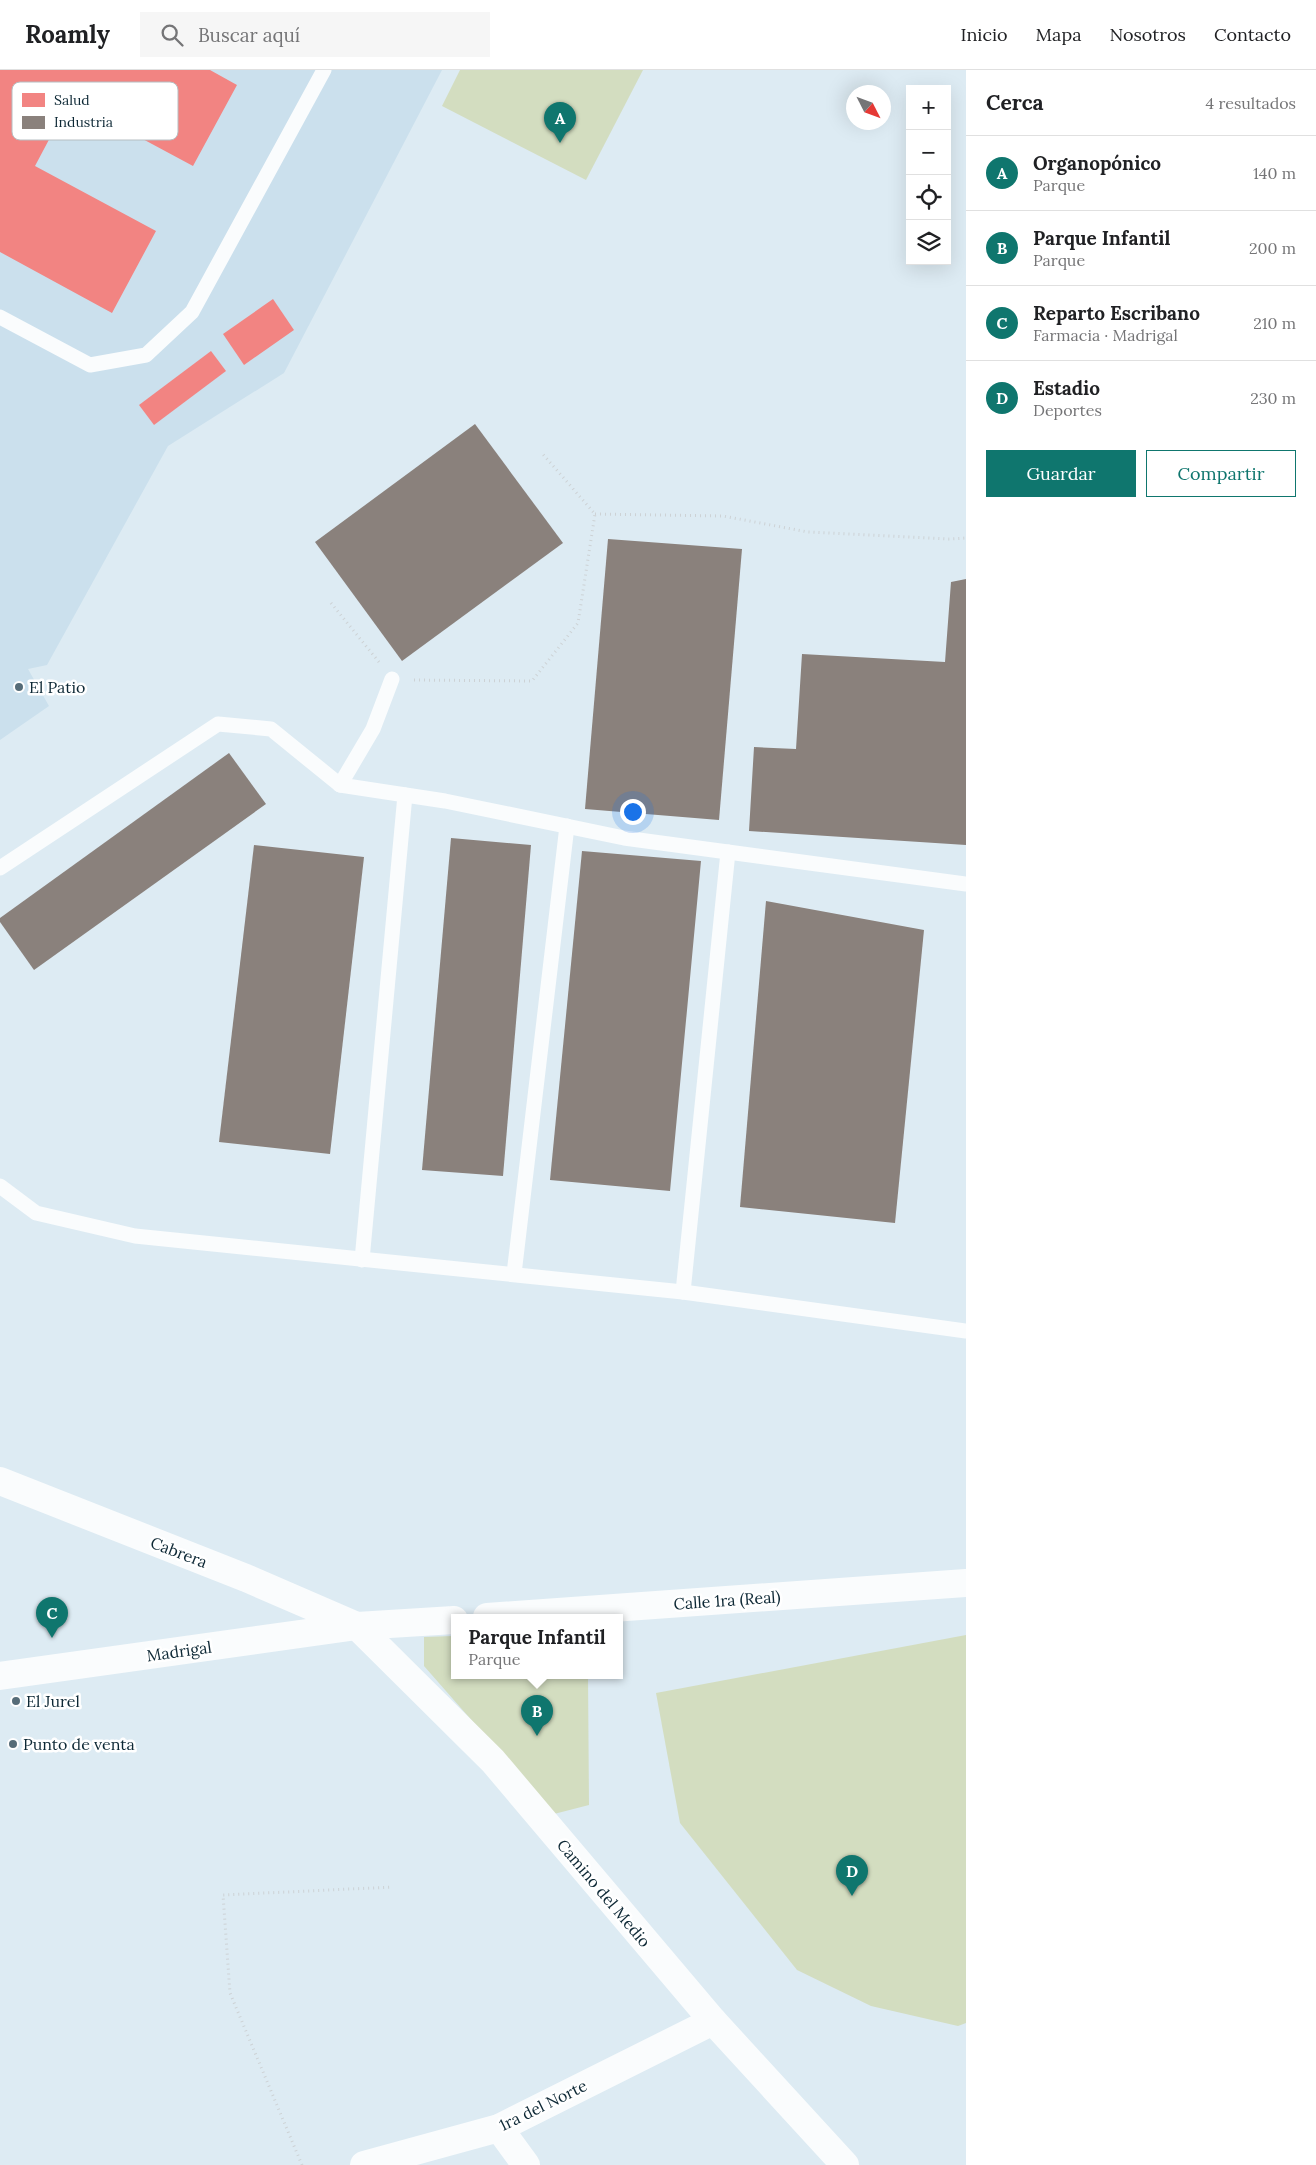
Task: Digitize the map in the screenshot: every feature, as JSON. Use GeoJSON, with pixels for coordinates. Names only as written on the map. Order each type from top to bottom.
{"type":"FeatureCollection","features":[{"type":"Feature","properties":{"kind":"street","name":"Cabrera"},"geometry":{"type":"LineString","coordinates":[[0,1481],[246,1578],[357,1626]]}},
{"type":"Feature","properties":{"kind":"street","name":"Calle 1ra (Real)"},"geometry":{"type":"LineString","coordinates":[[531,1614],[966,1584]]}},
{"type":"Feature","properties":{"kind":"street"},"geometry":{"type":"LineString","coordinates":[[357,1626],[451,1620]]}},
{"type":"Feature","properties":{"kind":"street","name":"Madrigal"},"geometry":{"type":"LineString","coordinates":[[0,1676],[357,1626]]}},
{"type":"Feature","properties":{"kind":"street","name":"Camino del Medio"},"geometry":{"type":"LineString","coordinates":[[357,1626],[492,1761],[713,2021],[845,2165]]}},
{"type":"Feature","properties":{"kind":"street","name":"1ra del Norte"},"geometry":{"type":"LineString","coordinates":[[365,2165],[499,2128],[713,2021]]}},
{"type":"Feature","properties":{"kind":"street"},"geometry":{"type":"LineString","coordinates":[[499,2128],[526,2165]]}},
{"type":"Feature","properties":{"kind":"lane"},"geometry":{"type":"LineString","coordinates":[[0,317],[90,365],[146,355],[192,312],[324,70]]}},
{"type":"Feature","properties":{"kind":"lane"},"geometry":{"type":"LineString","coordinates":[[340,785],[373,729],[392,679]]}},
{"type":"Feature","properties":{"kind":"lane"},"geometry":{"type":"LineString","coordinates":[[0,868],[218,724],[271,729],[340,785],[405,795],[624,838],[966,884]]}},
{"type":"Feature","properties":{"kind":"lane"},"geometry":{"type":"LineString","coordinates":[[362,1260],[405,795]]}},
{"type":"Feature","properties":{"kind":"lane"},"geometry":{"type":"LineString","coordinates":[[514,1274],[568,826]]}},
{"type":"Feature","properties":{"kind":"lane"},"geometry":{"type":"LineString","coordinates":[[684,1292],[728,852]]}},
{"type":"Feature","properties":{"kind":"lane"},"geometry":{"type":"LineString","coordinates":[[0,1186],[36,1213],[135,1236],[684,1292],[966,1331]]}},
{"type":"Feature","properties":{"kind":"path"},"geometry":{"type":"LineString","coordinates":[[541,452],[595,514],[723,516],[808,532],[949,539],[966,538]]}},
{"type":"Feature","properties":{"kind":"path"},"geometry":{"type":"LineString","coordinates":[[331,603],[392,679],[532,681],[578,623],[595,514]]}},
{"type":"Feature","properties":{"kind":"path"},"geometry":{"type":"LineString","coordinates":[[302,2165],[230,1993],[223,1895],[393,1887]]}},
{"type":"Feature","properties":{"kind":"shaded area"},"geometry":{"type":"Polygon","coordinates":[[[0,70],[442,70],[284,373],[168,446],[47,665],[28,669],[49,706],[0,740],[0,70]]]}},
{"type":"Feature","properties":{"kind":"green space"},"geometry":{"type":"Polygon","coordinates":[[[460,70],[643,70],[586,180],[442,106],[460,70]]]}},
{"type":"Feature","properties":{"kind":"green space"},"geometry":{"type":"Polygon","coordinates":[[[966,1635],[966,2023],[958,2026],[871,2006],[797,1970],[680,1823],[656,1693],[966,1635]]]}},
{"type":"Feature","properties":{"kind":"green space"},"geometry":{"type":"Polygon","coordinates":[[[451,1636],[451,1679],[588,1679],[589,1805],[554,1814],[424,1666],[424,1637],[451,1636]]]}},
{"type":"Feature","properties":{"kind":"building: Salud"},"geometry":{"type":"Polygon","coordinates":[[[0,70],[210,70],[237,85],[193,166],[145,140],[178,140],[178,82],[12,82],[12,140],[49,140],[35,166],[156,231],[112,313],[0,252],[0,70]]]}},
{"type":"Feature","properties":{"kind":"building: Salud"},"geometry":{"type":"Polygon","coordinates":[[[273,299],[294,330],[244,365],[223,334],[273,299]]]}},
{"type":"Feature","properties":{"kind":"building: Salud"},"geometry":{"type":"Polygon","coordinates":[[[211,351],[226,371],[154,425],[139,405],[211,351]]]}},
{"type":"Feature","properties":{"kind":"building: Industria"},"geometry":{"type":"Polygon","coordinates":[[[475,424],[563,543],[402,661],[315,542],[475,424]]]}},
{"type":"Feature","properties":{"kind":"building: Industria"},"geometry":{"type":"Polygon","coordinates":[[[608,539],[742,549],[719,820],[585,809],[608,539]]]}},
{"type":"Feature","properties":{"kind":"building: Industria"},"geometry":{"type":"Polygon","coordinates":[[[966,579],[966,845],[749,831],[754,747],[796,749],[802,654],[945,662],[951,582],[966,579]]]}},
{"type":"Feature","properties":{"kind":"building: Industria"},"geometry":{"type":"Polygon","coordinates":[[[229,753],[266,804],[34,970],[0,922],[0,918],[229,753]]]}},
{"type":"Feature","properties":{"kind":"building: Industria"},"geometry":{"type":"Polygon","coordinates":[[[451,838],[531,845],[503,1176],[422,1170],[451,838]]]}},
{"type":"Feature","properties":{"kind":"building: Industria"},"geometry":{"type":"Polygon","coordinates":[[[254,845],[364,857],[330,1154],[219,1142],[254,845]]]}},
{"type":"Feature","properties":{"kind":"building: Industria"},"geometry":{"type":"Polygon","coordinates":[[[582,851],[701,861],[670,1191],[550,1180],[582,851]]]}},
{"type":"Feature","properties":{"kind":"building: Industria"},"geometry":{"type":"Polygon","coordinates":[[[766,901],[924,930],[895,1223],[740,1207],[766,901]]]}},
{"type":"Feature","properties":{"kind":"place","name":"Organopónico"},"geometry":{"type":"Point","coordinates":[560,143]}},
{"type":"Feature","properties":{"kind":"place","name":"El Patio"},"geometry":{"type":"Point","coordinates":[19,687]}},
{"type":"Feature","properties":{"kind":"place","name":"Reparto Escribano"},"geometry":{"type":"Point","coordinates":[52,1638]}},
{"type":"Feature","properties":{"kind":"place","name":"El Jurel"},"geometry":{"type":"Point","coordinates":[16,1701]}},
{"type":"Feature","properties":{"kind":"place","name":"Parque Infantil"},"geometry":{"type":"Point","coordinates":[537,1736]}},
{"type":"Feature","properties":{"kind":"place","name":"Punto de venta"},"geometry":{"type":"Point","coordinates":[13,1744]}},
{"type":"Feature","properties":{"kind":"place","name":"Estadio"},"geometry":{"type":"Point","coordinates":[852,1896]}}]}
